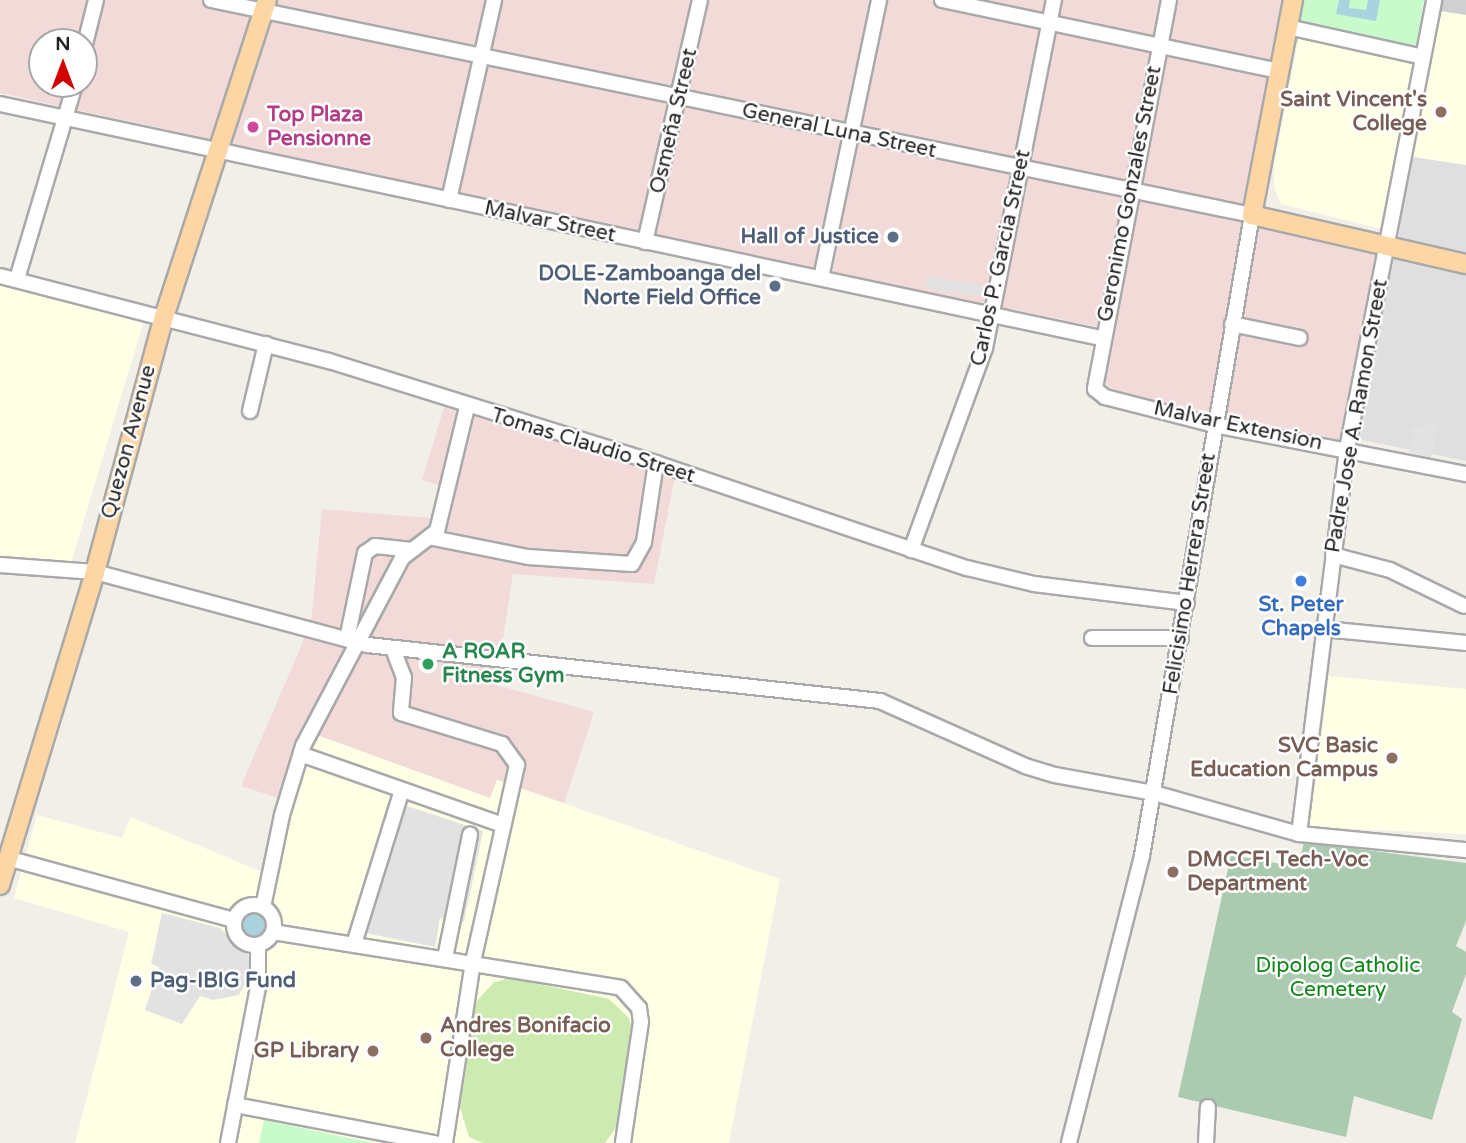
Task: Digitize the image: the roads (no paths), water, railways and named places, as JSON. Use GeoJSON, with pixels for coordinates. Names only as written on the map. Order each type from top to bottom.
{"type":"FeatureCollection","features":[{"type":"Feature","properties":{"kind":"main road","name":"Felicisimo Herrera Street"},"geometry":{"type":"LineString","coordinates":[[1252,215],[1293,0]]}},
{"type":"Feature","properties":{"kind":"main road","name":"Quezon Avenue"},"geometry":{"type":"LineString","coordinates":[[0,886],[95,572],[164,317],[265,6]]}},
{"type":"Feature","properties":{"kind":"main road","name":"General Luna Street"},"geometry":{"type":"LineString","coordinates":[[1252,215],[1466,264]]}},
{"type":"Feature","properties":{"kind":"street"},"geometry":{"type":"LineString","coordinates":[[89,28],[96,0]]}},
{"type":"Feature","properties":{"kind":"street","name":"General Luna Street"},"geometry":{"type":"LineString","coordinates":[[211,0],[265,6],[482,56],[1252,215]]}},
{"type":"Feature","properties":{"kind":"street"},"geometry":{"type":"LineString","coordinates":[[450,200],[494,0]]}},
{"type":"Feature","properties":{"kind":"street","name":"Osmeña Street"},"geometry":{"type":"LineString","coordinates":[[645,242],[681,98],[700,0]]}},
{"type":"Feature","properties":{"kind":"street"},"geometry":{"type":"LineString","coordinates":[[821,278],[879,0]]}},
{"type":"Feature","properties":{"kind":"street"},"geometry":{"type":"LineString","coordinates":[[942,0],[1280,71]]}},
{"type":"Feature","properties":{"kind":"street","name":"Carlos P. Garcia Street"},"geometry":{"type":"LineString","coordinates":[[911,550],[976,376],[994,313],[1054,0]]}},
{"type":"Feature","properties":{"kind":"street","name":"Geronimo Gonzales Street"},"geometry":{"type":"LineString","coordinates":[[1095,389],[1101,338],[1169,0]]}},
{"type":"Feature","properties":{"kind":"street","name":"Padre Jose A. Ramon Street"},"geometry":{"type":"LineString","coordinates":[[1299,834],[1347,449],[1434,0]]}},
{"type":"Feature","properties":{"kind":"street"},"geometry":{"type":"LineString","coordinates":[[1288,27],[1423,57]]}},
{"type":"Feature","properties":{"kind":"street"},"geometry":{"type":"LineString","coordinates":[[17,279],[71,98]]}},
{"type":"Feature","properties":{"kind":"street","name":"Malvar Street"},"geometry":{"type":"LineString","coordinates":[[0,104],[645,242],[994,313],[1101,338]]}},
{"type":"Feature","properties":{"kind":"street","name":"Felicisimo Herrera Street"},"geometry":{"type":"LineString","coordinates":[[1069,1143],[1130,909],[1154,793],[1214,425],[1252,215]]}},
{"type":"Feature","properties":{"kind":"street","name":"Tomas Claudio Street"},"geometry":{"type":"LineString","coordinates":[[0,275],[266,344],[656,463],[911,550],[1019,581],[1187,603]]}},
{"type":"Feature","properties":{"kind":"street"},"geometry":{"type":"LineString","coordinates":[[1233,324],[1300,338]]}},
{"type":"Feature","properties":{"kind":"street"},"geometry":{"type":"LineString","coordinates":[[250,411],[266,344]]}},
{"type":"Feature","properties":{"kind":"street","name":"Malvar Extension"},"geometry":{"type":"LineString","coordinates":[[1095,389],[1105,397],[1214,425],[1466,474]]}},
{"type":"Feature","properties":{"kind":"street"},"geometry":{"type":"LineString","coordinates":[[433,538],[467,407]]}},
{"type":"Feature","properties":{"kind":"street"},"geometry":{"type":"LineString","coordinates":[[263,907],[282,814],[303,755],[312,750],[358,642],[410,551],[433,538],[528,557],[632,564],[644,542],[656,463]]}},
{"type":"Feature","properties":{"kind":"street"},"geometry":{"type":"LineString","coordinates":[[358,642],[365,552],[375,546],[410,551]]}},
{"type":"Feature","properties":{"kind":"street"},"geometry":{"type":"LineString","coordinates":[[1333,555],[1390,570],[1464,606]]}},
{"type":"Feature","properties":{"kind":"street"},"geometry":{"type":"LineString","coordinates":[[0,565],[95,572],[393,649],[880,701],[1025,766],[1154,793],[1299,834],[1466,850]]}},
{"type":"Feature","properties":{"kind":"street"},"geometry":{"type":"LineString","coordinates":[[1324,629],[1466,643]]}},
{"type":"Feature","properties":{"kind":"street"},"geometry":{"type":"LineString","coordinates":[[1091,639],[1181,638]]}},
{"type":"Feature","properties":{"kind":"street"},"geometry":{"type":"LineString","coordinates":[[393,649],[404,677],[399,702],[403,715],[502,744],[516,759],[473,962],[445,1143]]}},
{"type":"Feature","properties":{"kind":"street"},"geometry":{"type":"LineString","coordinates":[[303,755],[503,825]]}},
{"type":"Feature","properties":{"kind":"street"},"geometry":{"type":"LineString","coordinates":[[354,944],[402,790]]}},
{"type":"Feature","properties":{"kind":"street"},"geometry":{"type":"LineString","coordinates":[[446,958],[470,835]]}},
{"type":"Feature","properties":{"kind":"street"},"geometry":{"type":"LineString","coordinates":[[7,858],[234,920]]}},
{"type":"Feature","properties":{"kind":"street"},"geometry":{"type":"LineString","coordinates":[[234,920],[246,907],[263,907],[271,915],[273,932]]}},
{"type":"Feature","properties":{"kind":"street"},"geometry":{"type":"LineString","coordinates":[[234,920],[237,937],[246,944],[258,945],[273,932],[603,983],[631,996],[641,1021],[630,1123],[623,1143]]}},
{"type":"Feature","properties":{"kind":"street"},"geometry":{"type":"LineString","coordinates":[[228,1143],[258,987],[258,945]]}},
{"type":"Feature","properties":{"kind":"street"},"geometry":{"type":"LineString","coordinates":[[235,1105],[435,1143]]}},
{"type":"Feature","properties":{"kind":"street"},"geometry":{"type":"LineString","coordinates":[[1206,1143],[1208,1107]]}},
{"type":"Feature","properties":{"kind":"water"},"geometry":{"type":"Polygon","coordinates":[[[1339,0],[1350,0],[1349,8],[1366,10],[1368,0],[1380,0],[1376,21],[1336,14],[1339,0]]]}},
{"type":"Feature","properties":{"kind":"water"},"geometry":{"type":"Polygon","coordinates":[[[254,912],[264,916],[268,926],[264,936],[254,940],[244,936],[240,926],[244,916],[254,912]]]}},
{"type":"Feature","properties":{"kind":"place","name":"Saint Vincent's College"},"geometry":{"type":"Point","coordinates":[1441,112]}},
{"type":"Feature","properties":{"kind":"place","name":"Top Plaza Pensionne"},"geometry":{"type":"Point","coordinates":[253,127]}},
{"type":"Feature","properties":{"kind":"place","name":"Hall of Justice"},"geometry":{"type":"Point","coordinates":[893,237]}},
{"type":"Feature","properties":{"kind":"place","name":"DOLE-Zamboanga del Norte Field Office"},"geometry":{"type":"Point","coordinates":[775,286]}},
{"type":"Feature","properties":{"kind":"place","name":"St. Peter Chapels"},"geometry":{"type":"Point","coordinates":[1301,581]}},
{"type":"Feature","properties":{"kind":"place","name":"A ROAR Fitness Gym"},"geometry":{"type":"Point","coordinates":[428,664]}},
{"type":"Feature","properties":{"kind":"place","name":"SVC Basic Education Campus"},"geometry":{"type":"Point","coordinates":[1392,758]}},
{"type":"Feature","properties":{"kind":"place","name":"DMCCFI Tech-Voc Department"},"geometry":{"type":"Point","coordinates":[1173,872]}},
{"type":"Feature","properties":{"kind":"place","name":"Pag-IBIG Fund"},"geometry":{"type":"Point","coordinates":[136,981]}},
{"type":"Feature","properties":{"kind":"place","name":"Andres Bonifacio College"},"geometry":{"type":"Point","coordinates":[426,1038]}},
{"type":"Feature","properties":{"kind":"place","name":"GP Library"},"geometry":{"type":"Point","coordinates":[373,1051]}},
{"type":"Feature","properties":{"kind":"park label","name":"Dipolog Catholic Cemetery"},"geometry":{"type":"Point","coordinates":[1338,978]}}]}
